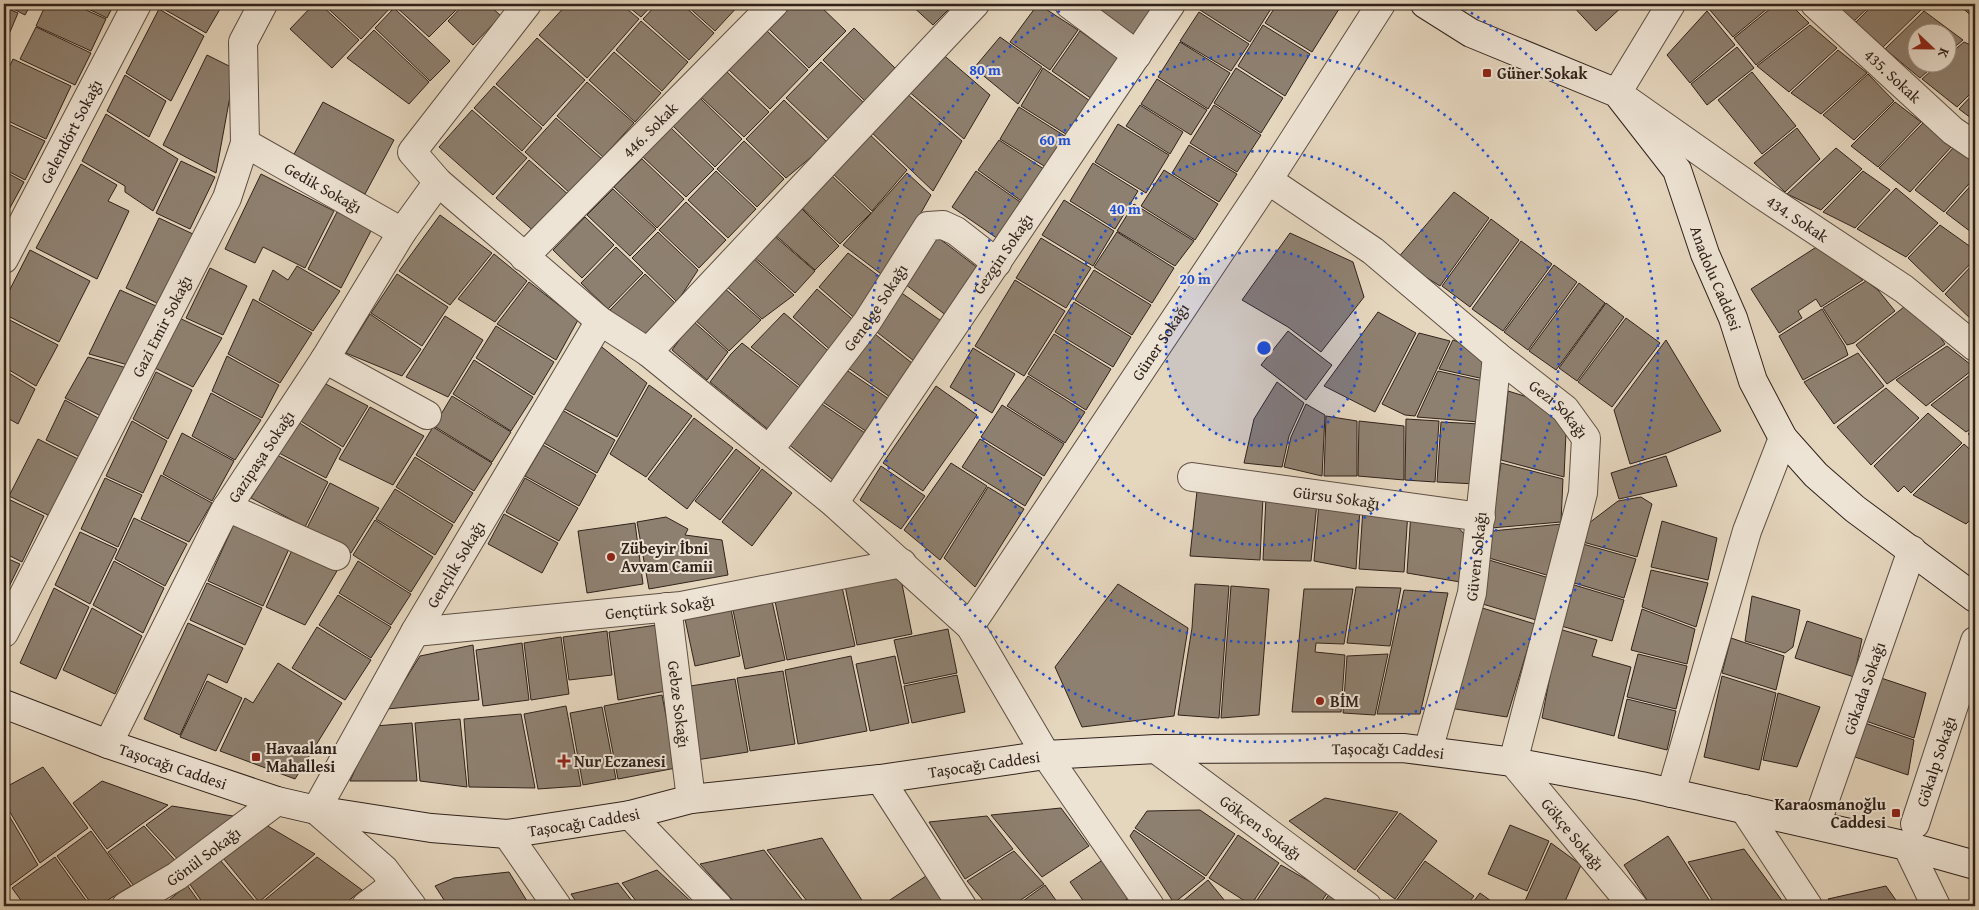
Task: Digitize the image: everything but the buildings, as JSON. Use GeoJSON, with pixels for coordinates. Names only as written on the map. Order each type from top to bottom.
{"type":"FeatureCollection","features":[{"type":"Feature","properties":{"kind":"street","name":"Gelendört Sokağı"},"geometry":{"type":"LineString","coordinates":[[4,259],[137,4]]}},
{"type":"Feature","properties":{"kind":"street","name":"Gazi Emir Sokağı"},"geometry":{"type":"LineString","coordinates":[[4,633],[227,198],[245,143],[243,42],[263,4]]}},
{"type":"Feature","properties":{"kind":"street","name":"446. Sokak"},"geometry":{"type":"LineString","coordinates":[[524,256],[774,4]]}},
{"type":"Feature","properties":{"kind":"street"},"geometry":{"type":"LineString","coordinates":[[648,352],[975,4]]}},
{"type":"Feature","properties":{"kind":"street"},"geometry":{"type":"LineString","coordinates":[[1069,4],[1137,55]]}},
{"type":"Feature","properties":{"kind":"street","name":"Gezgin Sokağı"},"geometry":{"type":"LineString","coordinates":[[834,503],[1171,4]]}},
{"type":"Feature","properties":{"kind":"street","name":"Güner Sokağı"},"geometry":{"type":"LineString","coordinates":[[970,626],[1268,180],[1381,4]]}},
{"type":"Feature","properties":{"kind":"street","name":"Anadolu Caddesi"},"geometry":{"type":"LineString","coordinates":[[1425,4],[1471,33],[1617,93],[1677,170],[1705,254],[1733,318],[1753,380],[1783,438],[1816,475],[1855,509],[1975,598]]}},
{"type":"Feature","properties":{"kind":"street"},"geometry":{"type":"LineString","coordinates":[[1617,93],[1671,4]]}},
{"type":"Feature","properties":{"kind":"street","name":"435. Sokak"},"geometry":{"type":"LineString","coordinates":[[1814,4],[1953,131],[1975,146]]}},
{"type":"Feature","properties":{"kind":"street"},"geometry":{"type":"LineString","coordinates":[[517,7],[412,152],[438,182],[600,321],[648,352],[834,503],[970,626],[1046,755],[1150,906]]}},
{"type":"Feature","properties":{"kind":"street","name":"434. Sokak"},"geometry":{"type":"LineString","coordinates":[[1617,93],[1759,193],[1904,289],[1975,347]]}},
{"type":"Feature","properties":{"kind":"street","name":"Gedik Sokağı"},"geometry":{"type":"LineString","coordinates":[[245,143],[402,232]]}},
{"type":"Feature","properties":{"kind":"street","name":"Gezi Sokağı"},"geometry":{"type":"LineString","coordinates":[[1268,180],[1373,251],[1497,356],[1565,408],[1586,438],[1583,493],[1513,762]]}},
{"type":"Feature","properties":{"kind":"street","name":"Gazipaşa Sokağı"},"geometry":{"type":"LineString","coordinates":[[108,744],[227,507],[325,359],[402,232],[438,182]]}},
{"type":"Feature","properties":{"kind":"street","name":"Genelge Sokağı"},"geometry":{"type":"LineString","coordinates":[[769,450],[866,322],[928,226],[943,225],[956,231],[997,263]]}},
{"type":"Feature","properties":{"kind":"street","name":"Gençlik Sokağı"},"geometry":{"type":"LineString","coordinates":[[316,810],[415,632],[600,321]]}},
{"type":"Feature","properties":{"kind":"street","name":"Güven Sokağı"},"geometry":{"type":"LineString","coordinates":[[1428,751],[1472,593],[1497,356]]}},
{"type":"Feature","properties":{"kind":"street"},"geometry":{"type":"LineString","coordinates":[[325,359],[427,415]]}},
{"type":"Feature","properties":{"kind":"street"},"geometry":{"type":"LineString","coordinates":[[1671,793],[1747,531],[1783,438]]}},
{"type":"Feature","properties":{"kind":"street","name":"Gürsu Sokağı"},"geometry":{"type":"LineString","coordinates":[[1192,478],[1481,517]]}},
{"type":"Feature","properties":{"kind":"street"},"geometry":{"type":"LineString","coordinates":[[227,507],[336,556]]}},
{"type":"Feature","properties":{"kind":"street","name":"Gökada Sokağı"},"geometry":{"type":"LineString","coordinates":[[1816,825],[1912,550]]}},
{"type":"Feature","properties":{"kind":"street","name":"Gençtürk Sokağı"},"geometry":{"type":"LineString","coordinates":[[415,632],[667,607],[902,563]]}},
{"type":"Feature","properties":{"kind":"street","name":"Gebze Sokağı"},"geometry":{"type":"LineString","coordinates":[[667,607],[691,799]]}},
{"type":"Feature","properties":{"kind":"street","name":"Gökalp Sokağı"},"geometry":{"type":"LineString","coordinates":[[1911,835],[1975,641]]}},
{"type":"Feature","properties":{"kind":"street","name":"Taşocağı Caddesi"},"geometry":{"type":"LineString","coordinates":[[4,704],[108,744],[277,801],[316,810],[431,828],[507,834],[630,815],[691,799],[880,779],[1046,755],[1156,749],[1403,748],[1513,762],[1671,793],[1816,825],[1911,835],[1975,865]]}},
{"type":"Feature","properties":{"kind":"street","name":"Gökçen Sokağı"},"geometry":{"type":"LineString","coordinates":[[1156,749],[1367,906]]}},
{"type":"Feature","properties":{"kind":"street","name":"Gökçe Sokağı"},"geometry":{"type":"LineString","coordinates":[[1513,762],[1633,906]]}},
{"type":"Feature","properties":{"kind":"street"},"geometry":{"type":"LineString","coordinates":[[880,779],[962,906]]}},
{"type":"Feature","properties":{"kind":"street","name":"Gönül Sokağı"},"geometry":{"type":"LineString","coordinates":[[126,906],[177,876],[277,801]]}},
{"type":"Feature","properties":{"kind":"street"},"geometry":{"type":"LineString","coordinates":[[1744,809],[1808,906]]}},
{"type":"Feature","properties":{"kind":"street"},"geometry":{"type":"LineString","coordinates":[[316,810],[384,869],[412,906]]}},
{"type":"Feature","properties":{"kind":"street"},"geometry":{"type":"LineString","coordinates":[[630,815],[718,906]]}},
{"type":"Feature","properties":{"kind":"street"},"geometry":{"type":"LineString","coordinates":[[507,834],[557,906]]}},
{"type":"Feature","properties":{"kind":"street"},"geometry":{"type":"LineString","coordinates":[[1911,835],[1936,906]]}},
{"type":"Feature","properties":{"kind":"street"},"geometry":{"type":"LineString","coordinates":[[366,906],[395,884]]}},
{"type":"Feature","properties":{"kind":"place","name":"Güner Sokak"},"geometry":{"type":"Point","coordinates":[1487,73]}},
{"type":"Feature","properties":{"kind":"place","name":"Zübeyir İbni Avvam Camii"},"geometry":{"type":"Point","coordinates":[611,557]}},
{"type":"Feature","properties":{"kind":"place","name":"BİM"},"geometry":{"type":"Point","coordinates":[1320,701]}},
{"type":"Feature","properties":{"kind":"place","name":"Havaalanı Mahallesi"},"geometry":{"type":"Point","coordinates":[256,757]}},
{"type":"Feature","properties":{"kind":"place","name":"Nur Eczanesi"},"geometry":{"type":"Point","coordinates":[564,761]}},
{"type":"Feature","properties":{"kind":"place","name":"Karaosmanoğlu Caddesi"},"geometry":{"type":"Point","coordinates":[1896,813]}}]}
